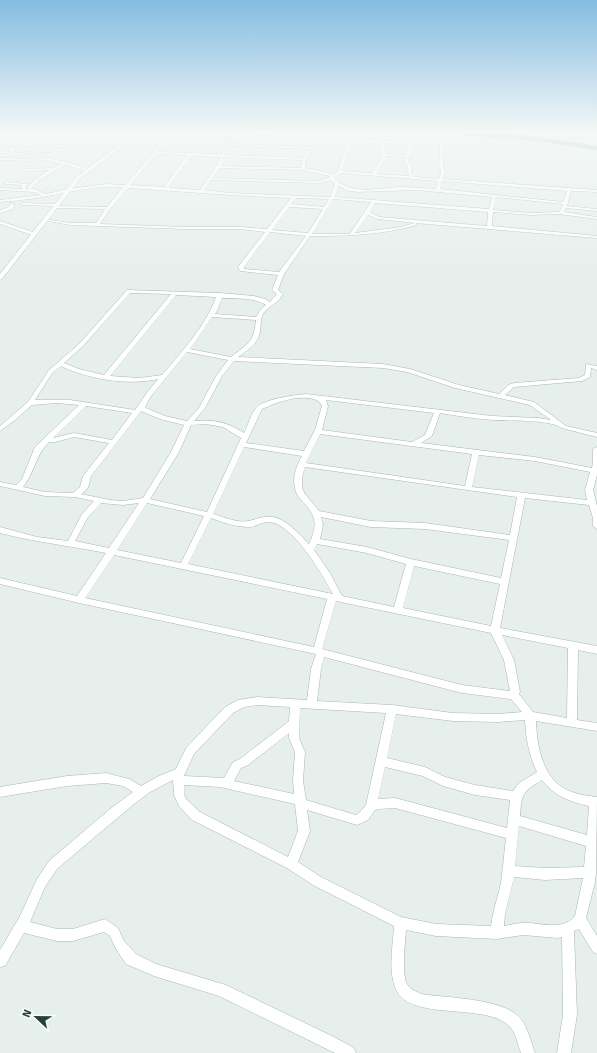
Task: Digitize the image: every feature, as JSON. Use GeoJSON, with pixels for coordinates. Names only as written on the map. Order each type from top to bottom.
{"type":"FeatureCollection","features":[{"type":"Feature","properties":{"kind":"street"},"geometry":{"type":"LineString","coordinates":[[7,182],[23,184],[25,185],[24,190]]}},
{"type":"Feature","properties":{"kind":"street"},"geometry":{"type":"LineString","coordinates":[[33,191],[29,188],[34,182]]}},
{"type":"Feature","properties":{"kind":"street"},"geometry":{"type":"LineString","coordinates":[[0,278],[75,182]]}},
{"type":"Feature","properties":{"kind":"street"},"geometry":{"type":"LineString","coordinates":[[98,225],[108,208],[129,182]]}},
{"type":"Feature","properties":{"kind":"street"},"geometry":{"type":"LineString","coordinates":[[168,188],[167,186],[169,182]]}},
{"type":"Feature","properties":{"kind":"street"},"geometry":{"type":"LineString","coordinates":[[201,191],[207,182]]}},
{"type":"Feature","properties":{"kind":"street"},"geometry":{"type":"LineString","coordinates":[[437,190],[439,182]]}},
{"type":"Feature","properties":{"kind":"street"},"geometry":{"type":"LineString","coordinates":[[477,182],[597,191]]}},
{"type":"Feature","properties":{"kind":"street"},"geometry":{"type":"LineString","coordinates":[[79,600],[112,552],[175,452],[188,423],[201,409],[214,384],[232,359],[255,340],[257,336],[259,319],[262,312],[269,304],[279,297],[280,294],[274,290],[281,274],[310,235],[332,198],[337,183],[352,189],[367,191],[394,189],[437,190],[597,210]]}},
{"type":"Feature","properties":{"kind":"street"},"geometry":{"type":"LineString","coordinates":[[0,201],[20,200],[102,185],[168,188],[230,194],[332,198],[532,214],[559,213],[597,218]]}},
{"type":"Feature","properties":{"kind":"street"},"geometry":{"type":"LineString","coordinates":[[0,189],[33,191],[46,195]]}},
{"type":"Feature","properties":{"kind":"street"},"geometry":{"type":"LineString","coordinates":[[559,213],[562,212],[569,190]]}},
{"type":"Feature","properties":{"kind":"street"},"geometry":{"type":"LineString","coordinates":[[281,274],[246,271],[242,270],[241,267],[270,231],[287,205],[295,196]]}},
{"type":"Feature","properties":{"kind":"street"},"geometry":{"type":"LineString","coordinates":[[489,228],[494,196]]}},
{"type":"Feature","properties":{"kind":"street"},"geometry":{"type":"LineString","coordinates":[[351,235],[374,201]]}},
{"type":"Feature","properties":{"kind":"street"},"geometry":{"type":"LineString","coordinates":[[0,205],[13,204],[108,208]]}},
{"type":"Feature","properties":{"kind":"street"},"geometry":{"type":"LineString","coordinates":[[0,212],[8,209],[13,204]]}},
{"type":"Feature","properties":{"kind":"street"},"geometry":{"type":"LineString","coordinates":[[287,205],[326,208]]}},
{"type":"Feature","properties":{"kind":"street"},"geometry":{"type":"LineString","coordinates":[[367,213],[378,218],[597,237]]}},
{"type":"Feature","properties":{"kind":"street"},"geometry":{"type":"LineString","coordinates":[[45,220],[70,224],[186,228],[241,228],[310,235],[351,235],[401,228],[418,222]]}},
{"type":"Feature","properties":{"kind":"street"},"geometry":{"type":"LineString","coordinates":[[0,222],[34,234]]}},
{"type":"Feature","properties":{"kind":"street"},"geometry":{"type":"LineString","coordinates":[[0,428],[13,419],[30,403],[48,375],[82,344],[129,291],[220,295],[259,299],[269,304]]}},
{"type":"Feature","properties":{"kind":"street"},"geometry":{"type":"LineString","coordinates":[[106,376],[175,293]]}},
{"type":"Feature","properties":{"kind":"street"},"geometry":{"type":"LineString","coordinates":[[75,495],[84,488],[87,476],[139,410],[148,395],[186,350],[218,303],[220,295]]}},
{"type":"Feature","properties":{"kind":"street"},"geometry":{"type":"LineString","coordinates":[[210,315],[259,319]]}},
{"type":"Feature","properties":{"kind":"street"},"geometry":{"type":"LineString","coordinates":[[186,350],[232,359],[395,367],[419,373],[457,387],[536,404],[560,424],[570,429],[597,434]]}},
{"type":"Feature","properties":{"kind":"street"},"geometry":{"type":"LineString","coordinates":[[60,364],[81,372],[140,380],[164,376]]}},
{"type":"Feature","properties":{"kind":"street"},"geometry":{"type":"LineString","coordinates":[[501,396],[510,386],[580,380],[587,378],[589,373],[588,364],[597,368]]}},
{"type":"Feature","properties":{"kind":"street"},"geometry":{"type":"LineString","coordinates":[[183,567],[259,408],[262,406],[293,397],[312,396],[492,418],[538,420],[560,424]]}},
{"type":"Feature","properties":{"kind":"street"},"geometry":{"type":"LineString","coordinates":[[310,550],[316,541],[318,520],[316,513],[299,492],[298,484],[299,476],[307,454],[318,432],[325,406],[325,402],[321,398]]}},
{"type":"Feature","properties":{"kind":"street"},"geometry":{"type":"LineString","coordinates":[[30,403],[56,401],[142,410],[151,414],[188,423],[204,421],[217,423],[229,427],[244,442],[307,454]]}},
{"type":"Feature","properties":{"kind":"street"},"geometry":{"type":"LineString","coordinates":[[19,487],[25,480],[38,449],[84,404]]}},
{"type":"Feature","properties":{"kind":"street"},"geometry":{"type":"LineString","coordinates":[[414,444],[428,436],[438,411]]}},
{"type":"Feature","properties":{"kind":"street"},"geometry":{"type":"LineString","coordinates":[[318,432],[535,459],[595,471]]}},
{"type":"Feature","properties":{"kind":"street"},"geometry":{"type":"LineString","coordinates":[[48,440],[74,436],[114,442]]}},
{"type":"Feature","properties":{"kind":"street"},"geometry":{"type":"LineString","coordinates":[[597,449],[597,462],[589,490],[597,518],[597,526]]}},
{"type":"Feature","properties":{"kind":"street"},"geometry":{"type":"LineString","coordinates":[[468,489],[476,452]]}},
{"type":"Feature","properties":{"kind":"street"},"geometry":{"type":"LineString","coordinates":[[303,465],[521,497],[592,503]]}},
{"type":"Feature","properties":{"kind":"street"},"geometry":{"type":"LineString","coordinates":[[0,484],[45,494],[75,495],[98,501],[123,503],[145,500],[209,515],[229,522],[245,524],[266,519],[275,520],[290,529],[310,550],[327,575],[335,598],[319,651],[311,705]]}},
{"type":"Feature","properties":{"kind":"street"},"geometry":{"type":"LineString","coordinates":[[589,490],[597,486]]}},
{"type":"Feature","properties":{"kind":"street"},"geometry":{"type":"LineString","coordinates":[[521,497],[495,630],[509,660],[515,692],[514,695],[530,716],[531,735],[543,774],[546,779],[568,796],[596,802],[592,842],[594,857],[580,919],[575,925],[558,932],[523,929],[497,933],[436,930],[400,922],[317,881],[291,864],[196,816],[183,803],[179,795],[179,776],[190,751],[229,710],[242,703],[257,701],[392,709],[453,717],[498,718],[530,716],[597,727]]}},
{"type":"Feature","properties":{"kind":"street"},"geometry":{"type":"LineString","coordinates":[[70,544],[81,523],[98,501]]}},
{"type":"Feature","properties":{"kind":"street"},"geometry":{"type":"LineString","coordinates":[[316,513],[370,524],[425,526],[514,538]]}},
{"type":"Feature","properties":{"kind":"street"},"geometry":{"type":"LineString","coordinates":[[0,530],[33,540],[70,544],[112,552],[597,650]]}},
{"type":"Feature","properties":{"kind":"street"},"geometry":{"type":"LineString","coordinates":[[316,541],[367,550],[411,562],[504,582]]}},
{"type":"Feature","properties":{"kind":"street"},"geometry":{"type":"LineString","coordinates":[[398,610],[411,562]]}},
{"type":"Feature","properties":{"kind":"street"},"geometry":{"type":"LineString","coordinates":[[0,582],[319,651],[462,689],[514,695]]}},
{"type":"Feature","properties":{"kind":"street"},"geometry":{"type":"LineString","coordinates":[[572,722],[573,646]]}},
{"type":"Feature","properties":{"kind":"street"},"geometry":{"type":"LineString","coordinates":[[291,864],[304,831],[303,811],[300,801],[298,781],[300,752],[294,738],[295,704]]}},
{"type":"Feature","properties":{"kind":"street"},"geometry":{"type":"LineString","coordinates":[[372,807],[392,709]]}},
{"type":"Feature","properties":{"kind":"street"},"geometry":{"type":"LineString","coordinates":[[227,784],[237,764],[244,762],[294,723]]}},
{"type":"Feature","properties":{"kind":"street"},"geometry":{"type":"LineString","coordinates":[[381,761],[426,772],[443,781],[475,790],[516,796]]}},
{"type":"Feature","properties":{"kind":"street"},"geometry":{"type":"LineString","coordinates":[[497,933],[499,914],[508,871],[516,796],[523,786],[543,774]]}},
{"type":"Feature","properties":{"kind":"street"},"geometry":{"type":"LineString","coordinates":[[0,961],[11,945],[21,926],[37,888],[48,869],[141,792],[166,777],[179,776],[220,782],[300,801],[357,820],[364,816],[372,807],[379,804],[401,803],[481,827],[512,834]]}},
{"type":"Feature","properties":{"kind":"street"},"geometry":{"type":"LineString","coordinates":[[0,792],[62,782],[106,778],[125,782],[141,792]]}},
{"type":"Feature","properties":{"kind":"street"},"geometry":{"type":"LineString","coordinates":[[513,819],[592,842]]}},
{"type":"Feature","properties":{"kind":"street"},"geometry":{"type":"LineString","coordinates":[[508,871],[545,874],[590,872]]}},
{"type":"Feature","properties":{"kind":"street"},"geometry":{"type":"LineString","coordinates":[[580,919],[597,948]]}},
{"type":"Feature","properties":{"kind":"street"},"geometry":{"type":"LineString","coordinates":[[400,922],[399,972],[401,986],[408,996],[445,1004],[467,1005],[506,1015],[515,1022],[528,1053]]}},
{"type":"Feature","properties":{"kind":"street"},"geometry":{"type":"LineString","coordinates":[[21,926],[57,935],[73,935],[105,925],[114,932],[120,945],[131,959],[154,970],[221,990],[330,1042],[349,1053]]}},
{"type":"Feature","properties":{"kind":"street"},"geometry":{"type":"LineString","coordinates":[[564,1053],[570,1015],[568,928]]}}]}
